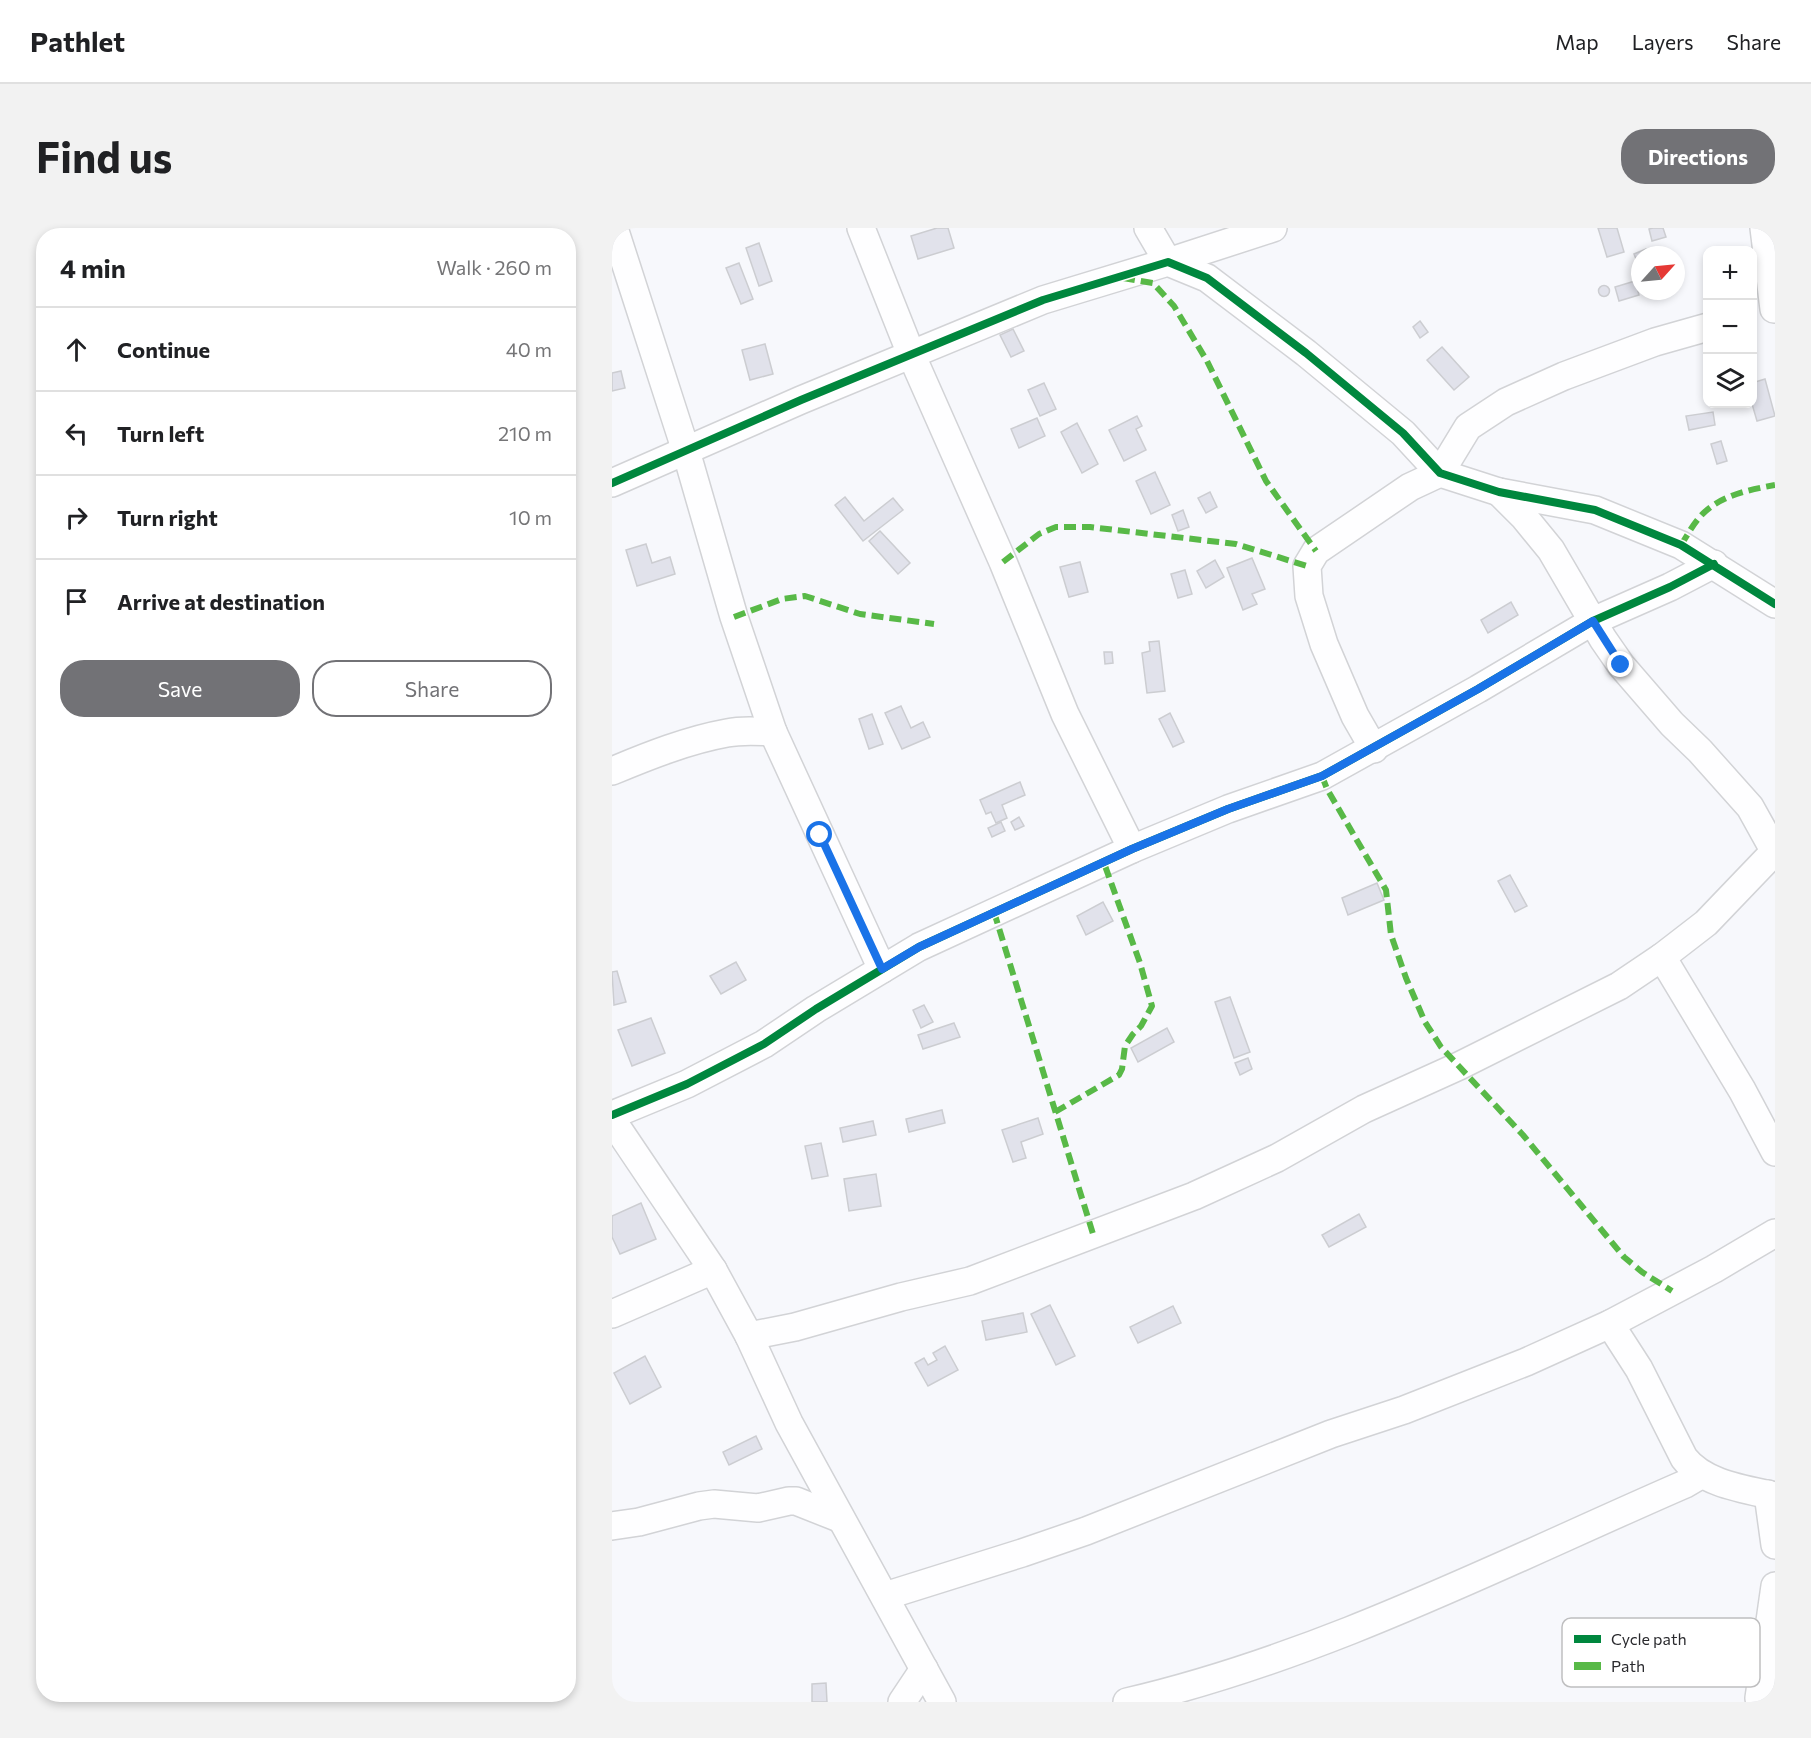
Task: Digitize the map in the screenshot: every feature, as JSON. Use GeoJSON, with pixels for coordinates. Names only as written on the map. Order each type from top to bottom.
{"type":"FeatureCollection","features":[{"type":"Feature","properties":{"kind":"street"},"geometry":{"type":"LineString","coordinates":[[614,228],[625,303],[686,451],[734,617],[773,732],[882,969]]}},
{"type":"Feature","properties":{"kind":"street"},"geometry":{"type":"LineString","coordinates":[[861,228],[911,354],[1003,562],[1065,714],[1132,849]]}},
{"type":"Feature","properties":{"kind":"street"},"geometry":{"type":"LineString","coordinates":[[1148,228],[1168,262],[1207,278],[1306,353],[1403,433],[1440,473],[1498,492],[1595,510],[1681,545],[1775,604]]}},
{"type":"Feature","properties":{"kind":"street"},"geometry":{"type":"LineString","coordinates":[[612,483],[911,354],[1043,300],[1273,228]]}},
{"type":"Feature","properties":{"kind":"street"},"geometry":{"type":"LineString","coordinates":[[1764,228],[1767,311]]}},
{"type":"Feature","properties":{"kind":"street"},"geometry":{"type":"LineString","coordinates":[[1374,749],[1355,716],[1324,644],[1310,596],[1307,566],[1316,551],[1410,488],[1440,473],[1468,427],[1506,402],[1574,372],[1655,342],[1703,328]]}},
{"type":"Feature","properties":{"kind":"street"},"geometry":{"type":"LineString","coordinates":[[749,1336],[795,1327],[901,1297],[970,1281],[1194,1196],[1277,1158],[1364,1109],[1459,1066],[1618,986],[1662,957],[1706,923],[1775,851],[1750,807],[1643,692],[1621,665],[1551,550],[1524,517],[1498,492]]}},
{"type":"Feature","properties":{"kind":"street"},"geometry":{"type":"LineString","coordinates":[[612,1115],[687,1084],[764,1044],[816,1009],[919,947],[1132,849],[1228,809],[1322,776],[1374,749],[1593,621],[1670,587],[1714,564]]}},
{"type":"Feature","properties":{"kind":"street"},"geometry":{"type":"LineString","coordinates":[[612,771],[667,750],[726,733],[773,732]]}},
{"type":"Feature","properties":{"kind":"street"},"geometry":{"type":"LineString","coordinates":[[1662,957],[1742,1090],[1775,1152]]}},
{"type":"Feature","properties":{"kind":"street"},"geometry":{"type":"LineString","coordinates":[[612,1120],[713,1270],[749,1336],[789,1424],[942,1702]]}},
{"type":"Feature","properties":{"kind":"street"},"geometry":{"type":"LineString","coordinates":[[885,1596],[1086,1531],[1331,1434],[1404,1410],[1526,1362],[1610,1324],[1714,1269],[1775,1233]]}},
{"type":"Feature","properties":{"kind":"street"},"geometry":{"type":"LineString","coordinates":[[612,1314],[713,1270]]}},
{"type":"Feature","properties":{"kind":"street"},"geometry":{"type":"LineString","coordinates":[[1610,1324],[1639,1369],[1691,1468],[1739,1488],[1772,1495],[1775,1545]]}},
{"type":"Feature","properties":{"kind":"street"},"geometry":{"type":"LineString","coordinates":[[1127,1702],[1162,1694],[1310,1647],[1522,1558],[1684,1484],[1701,1474]]}},
{"type":"Feature","properties":{"kind":"street"},"geometry":{"type":"LineString","coordinates":[[612,1526],[639,1522],[699,1506],[714,1504],[758,1508],[789,1501],[796,1501],[839,1518]]}},
{"type":"Feature","properties":{"kind":"street"},"geometry":{"type":"LineString","coordinates":[[1760,1671],[1775,1586]]}},
{"type":"Feature","properties":{"kind":"street"},"geometry":{"type":"LineString","coordinates":[[902,1702],[924,1669]]}},
{"type":"Feature","properties":{"kind":"building"},"geometry":{"type":"Polygon","coordinates":[[[937,228],[948,228],[954,248],[918,259],[911,236],[937,228]]]}},
{"type":"Feature","properties":{"kind":"building"},"geometry":{"type":"Polygon","coordinates":[[[1598,228],[1617,228],[1624,252],[1607,257],[1598,228]]]}},
{"type":"Feature","properties":{"kind":"building"},"geometry":{"type":"Polygon","coordinates":[[[1663,228],[1666,237],[1652,241],[1649,229],[1663,228]]]}},
{"type":"Feature","properties":{"kind":"building"},"geometry":{"type":"Polygon","coordinates":[[[759,243],[772,281],[759,286],[746,248],[759,243]]]}},
{"type":"Feature","properties":{"kind":"building"},"geometry":{"type":"Polygon","coordinates":[[[739,263],[753,299],[741,304],[726,268],[739,263]]]}},
{"type":"Feature","properties":{"kind":"building"},"geometry":{"type":"Polygon","coordinates":[[[1631,282],[1631,297],[1619,301],[1615,287],[1631,282]]]}},
{"type":"Feature","properties":{"kind":"building"},"geometry":{"type":"Polygon","coordinates":[[[1604,285],[1610,291],[1604,297],[1598,291],[1604,285]]]}},
{"type":"Feature","properties":{"kind":"building"},"geometry":{"type":"Polygon","coordinates":[[[1420,321],[1428,332],[1420,338],[1413,327],[1420,321]]]}},
{"type":"Feature","properties":{"kind":"building"},"geometry":{"type":"Polygon","coordinates":[[[1013,329],[1024,351],[1011,357],[1000,335],[1013,329]]]}},
{"type":"Feature","properties":{"kind":"building"},"geometry":{"type":"Polygon","coordinates":[[[765,344],[773,374],[750,380],[742,350],[765,344]]]}},
{"type":"Feature","properties":{"kind":"building"},"geometry":{"type":"Polygon","coordinates":[[[1442,347],[1469,377],[1454,390],[1427,360],[1442,347]]]}},
{"type":"Feature","properties":{"kind":"building"},"geometry":{"type":"Polygon","coordinates":[[[621,371],[625,388],[612,391],[612,373],[621,371]]]}},
{"type":"Feature","properties":{"kind":"building"},"geometry":{"type":"Polygon","coordinates":[[[1765,379],[1775,416],[1757,421],[1753,408],[1757,408],[1757,381],[1765,379]]]}},
{"type":"Feature","properties":{"kind":"building"},"geometry":{"type":"Polygon","coordinates":[[[1044,383],[1056,409],[1040,416],[1028,390],[1044,383]]]}},
{"type":"Feature","properties":{"kind":"building"},"geometry":{"type":"Polygon","coordinates":[[[1713,412],[1715,425],[1689,430],[1686,416],[1713,412]]]}},
{"type":"Feature","properties":{"kind":"building"},"geometry":{"type":"Polygon","coordinates":[[[1137,416],[1142,426],[1136,429],[1146,450],[1124,461],[1109,430],[1137,416]]]}},
{"type":"Feature","properties":{"kind":"building"},"geometry":{"type":"Polygon","coordinates":[[[1037,418],[1045,436],[1019,448],[1011,429],[1037,418]]]}},
{"type":"Feature","properties":{"kind":"building"},"geometry":{"type":"Polygon","coordinates":[[[1077,423],[1098,464],[1082,473],[1061,432],[1077,423]]]}},
{"type":"Feature","properties":{"kind":"building"},"geometry":{"type":"Polygon","coordinates":[[[1721,441],[1727,461],[1717,464],[1711,444],[1721,441]]]}},
{"type":"Feature","properties":{"kind":"building"},"geometry":{"type":"Polygon","coordinates":[[[1155,472],[1170,505],[1151,514],[1136,481],[1155,472]]]}},
{"type":"Feature","properties":{"kind":"building"},"geometry":{"type":"Polygon","coordinates":[[[1210,492],[1217,507],[1206,513],[1198,498],[1210,492]]]}},
{"type":"Feature","properties":{"kind":"building"},"geometry":{"type":"Polygon","coordinates":[[[845,497],[864,521],[893,498],[903,510],[863,541],[835,505],[845,497]]]}},
{"type":"Feature","properties":{"kind":"building"},"geometry":{"type":"Polygon","coordinates":[[[1183,510],[1189,527],[1178,531],[1172,515],[1183,510]]]}},
{"type":"Feature","properties":{"kind":"building"},"geometry":{"type":"Polygon","coordinates":[[[880,531],[910,563],[898,574],[869,541],[880,531]]]}},
{"type":"Feature","properties":{"kind":"building"},"geometry":{"type":"Polygon","coordinates":[[[646,544],[652,563],[670,557],[675,574],[637,586],[626,550],[646,544]]]}},
{"type":"Feature","properties":{"kind":"building"},"geometry":{"type":"Polygon","coordinates":[[[1252,558],[1265,589],[1252,594],[1257,604],[1243,610],[1227,568],[1252,558]]]}},
{"type":"Feature","properties":{"kind":"building"},"geometry":{"type":"Polygon","coordinates":[[[1215,560],[1224,577],[1206,588],[1197,571],[1215,560]]]}},
{"type":"Feature","properties":{"kind":"building"},"geometry":{"type":"Polygon","coordinates":[[[1080,562],[1088,592],[1069,597],[1060,567],[1080,562]]]}},
{"type":"Feature","properties":{"kind":"building"},"geometry":{"type":"Polygon","coordinates":[[[1185,570],[1192,594],[1178,598],[1171,574],[1185,570]]]}},
{"type":"Feature","properties":{"kind":"building"},"geometry":{"type":"Polygon","coordinates":[[[1511,602],[1518,615],[1488,633],[1481,620],[1511,602]]]}},
{"type":"Feature","properties":{"kind":"building"},"geometry":{"type":"Polygon","coordinates":[[[1159,641],[1165,691],[1147,693],[1142,653],[1150,651],[1149,642],[1159,641]]]}},
{"type":"Feature","properties":{"kind":"building"},"geometry":{"type":"Polygon","coordinates":[[[1104,652],[1112,652],[1113,663],[1105,664],[1104,652]]]}},
{"type":"Feature","properties":{"kind":"building"},"geometry":{"type":"Polygon","coordinates":[[[901,706],[911,728],[923,722],[930,737],[902,749],[885,713],[901,706]]]}},
{"type":"Feature","properties":{"kind":"building"},"geometry":{"type":"Polygon","coordinates":[[[1170,713],[1184,742],[1173,747],[1159,719],[1170,713]]]}},
{"type":"Feature","properties":{"kind":"building"},"geometry":{"type":"Polygon","coordinates":[[[872,714],[883,744],[869,749],[859,719],[872,714]]]}},
{"type":"Feature","properties":{"kind":"building"},"geometry":{"type":"Polygon","coordinates":[[[1020,782],[1025,795],[1002,805],[1007,818],[996,823],[991,812],[986,814],[980,800],[1020,782]]]}},
{"type":"Feature","properties":{"kind":"building"},"geometry":{"type":"Polygon","coordinates":[[[1019,817],[1024,826],[1015,830],[1011,822],[1019,817]]]}},
{"type":"Feature","properties":{"kind":"building"},"geometry":{"type":"Polygon","coordinates":[[[1001,822],[1005,831],[992,837],[988,828],[1001,822]]]}},
{"type":"Feature","properties":{"kind":"building"},"geometry":{"type":"Polygon","coordinates":[[[1510,875],[1527,906],[1515,912],[1498,881],[1510,875]]]}},
{"type":"Feature","properties":{"kind":"building"},"geometry":{"type":"Polygon","coordinates":[[[1377,883],[1384,900],[1348,915],[1342,898],[1377,883]]]}},
{"type":"Feature","properties":{"kind":"building"},"geometry":{"type":"Polygon","coordinates":[[[1103,902],[1113,921],[1086,935],[1077,916],[1103,902]]]}},
{"type":"Feature","properties":{"kind":"building"},"geometry":{"type":"Polygon","coordinates":[[[736,962],[746,980],[721,994],[710,976],[736,962]]]}},
{"type":"Feature","properties":{"kind":"building"},"geometry":{"type":"Polygon","coordinates":[[[617,971],[626,1002],[614,1005],[612,972],[617,971]]]}},
{"type":"Feature","properties":{"kind":"building"},"geometry":{"type":"Polygon","coordinates":[[[1230,997],[1250,1052],[1234,1058],[1215,1002],[1230,997]]]}},
{"type":"Feature","properties":{"kind":"building"},"geometry":{"type":"Polygon","coordinates":[[[924,1005],[933,1022],[921,1028],[913,1010],[924,1005]]]}},
{"type":"Feature","properties":{"kind":"building"},"geometry":{"type":"Polygon","coordinates":[[[651,1018],[665,1053],[632,1066],[618,1030],[651,1018]]]}},
{"type":"Feature","properties":{"kind":"building"},"geometry":{"type":"Polygon","coordinates":[[[954,1023],[960,1037],[923,1049],[918,1035],[954,1023]]]}},
{"type":"Feature","properties":{"kind":"building"},"geometry":{"type":"Polygon","coordinates":[[[1167,1028],[1174,1042],[1138,1062],[1131,1048],[1167,1028]]]}},
{"type":"Feature","properties":{"kind":"building"},"geometry":{"type":"Polygon","coordinates":[[[1248,1058],[1252,1069],[1240,1075],[1235,1063],[1248,1058]]]}},
{"type":"Feature","properties":{"kind":"building"},"geometry":{"type":"Polygon","coordinates":[[[942,1110],[945,1123],[909,1132],[906,1119],[942,1110]]]}},
{"type":"Feature","properties":{"kind":"building"},"geometry":{"type":"Polygon","coordinates":[[[1038,1118],[1043,1134],[1021,1142],[1026,1158],[1013,1162],[1002,1130],[1038,1118]]]}},
{"type":"Feature","properties":{"kind":"building"},"geometry":{"type":"Polygon","coordinates":[[[873,1121],[876,1135],[843,1142],[840,1128],[873,1121]]]}},
{"type":"Feature","properties":{"kind":"building"},"geometry":{"type":"Polygon","coordinates":[[[821,1143],[828,1176],[812,1179],[805,1146],[821,1143]]]}},
{"type":"Feature","properties":{"kind":"building"},"geometry":{"type":"Polygon","coordinates":[[[876,1174],[881,1206],[849,1211],[844,1179],[876,1174]]]}},
{"type":"Feature","properties":{"kind":"building"},"geometry":{"type":"Polygon","coordinates":[[[641,1203],[656,1239],[620,1254],[612,1237],[612,1216],[641,1203]]]}},
{"type":"Feature","properties":{"kind":"building"},"geometry":{"type":"Polygon","coordinates":[[[1359,1214],[1366,1227],[1329,1247],[1322,1235],[1359,1214]]]}},
{"type":"Feature","properties":{"kind":"building"},"geometry":{"type":"Polygon","coordinates":[[[1050,1305],[1075,1356],[1056,1365],[1031,1314],[1050,1305]]]}},
{"type":"Feature","properties":{"kind":"building"},"geometry":{"type":"Polygon","coordinates":[[[1173,1306],[1181,1323],[1138,1343],[1130,1327],[1173,1306]]]}},
{"type":"Feature","properties":{"kind":"building"},"geometry":{"type":"Polygon","coordinates":[[[1023,1313],[1027,1332],[986,1340],[982,1321],[1023,1313]]]}},
{"type":"Feature","properties":{"kind":"building"},"geometry":{"type":"Polygon","coordinates":[[[945,1346],[958,1370],[928,1386],[915,1363],[924,1358],[928,1365],[937,1360],[933,1353],[945,1346]]]}},
{"type":"Feature","properties":{"kind":"building"},"geometry":{"type":"Polygon","coordinates":[[[645,1356],[661,1387],[630,1404],[614,1373],[645,1356]]]}},
{"type":"Feature","properties":{"kind":"building"},"geometry":{"type":"Polygon","coordinates":[[[756,1436],[762,1449],[729,1465],[723,1452],[756,1436]]]}},
{"type":"Feature","properties":{"kind":"building"},"geometry":{"type":"Polygon","coordinates":[[[826,1683],[827,1702],[812,1702],[812,1684],[826,1683]]]}},
{"type":"Feature","properties":{"kind":"marked path"},"geometry":{"type":"LineString","coordinates":[[1123,278],[1153,283],[1174,306],[1207,361],[1266,481],[1316,551]]}},
{"type":"Feature","properties":{"kind":"marked path"},"geometry":{"type":"LineString","coordinates":[[1681,545],[1699,518],[1715,504],[1744,492],[1775,485]]}},
{"type":"Feature","properties":{"kind":"marked path"},"geometry":{"type":"LineString","coordinates":[[1003,562],[1039,534],[1056,527],[1090,527],[1236,544],[1307,566]]}},
{"type":"Feature","properties":{"kind":"marked path"},"geometry":{"type":"LineString","coordinates":[[734,617],[782,599],[805,596],[860,614],[934,624]]}},
{"type":"Feature","properties":{"kind":"marked path"},"geometry":{"type":"LineString","coordinates":[[1322,776],[1327,789],[1386,890],[1391,935],[1406,978],[1425,1022],[1441,1047],[1523,1135],[1624,1257],[1642,1272],[1672,1291]]}},
{"type":"Feature","properties":{"kind":"marked path"},"geometry":{"type":"LineString","coordinates":[[1055,1112],[1119,1075],[1125,1046],[1141,1026],[1152,1006],[1140,963],[1104,863]]}},
{"type":"Feature","properties":{"kind":"marked path"},"geometry":{"type":"LineString","coordinates":[[994,912],[1093,1234]]}},
{"type":"Feature","properties":{"kind":"cycle path"},"geometry":{"type":"LineString","coordinates":[[612,483],[801,400],[1043,300],[1168,262],[1207,278],[1306,353],[1403,433],[1440,473],[1499,492],[1595,510],[1681,545],[1775,604]]}},
{"type":"Feature","properties":{"kind":"cycle path"},"geometry":{"type":"LineString","coordinates":[[612,1115],[687,1084],[764,1044],[816,1009],[919,947],[1132,849],[1228,809],[1322,776],[1478,689],[1593,621],[1670,587],[1714,564]]}},
{"type":"Feature","properties":{"kind":"route"},"geometry":{"type":"LineString","coordinates":[[820,835],[882,969],[919,947],[1132,849],[1228,809],[1322,776],[1374,749],[1593,621],[1621,665]]}}]}
